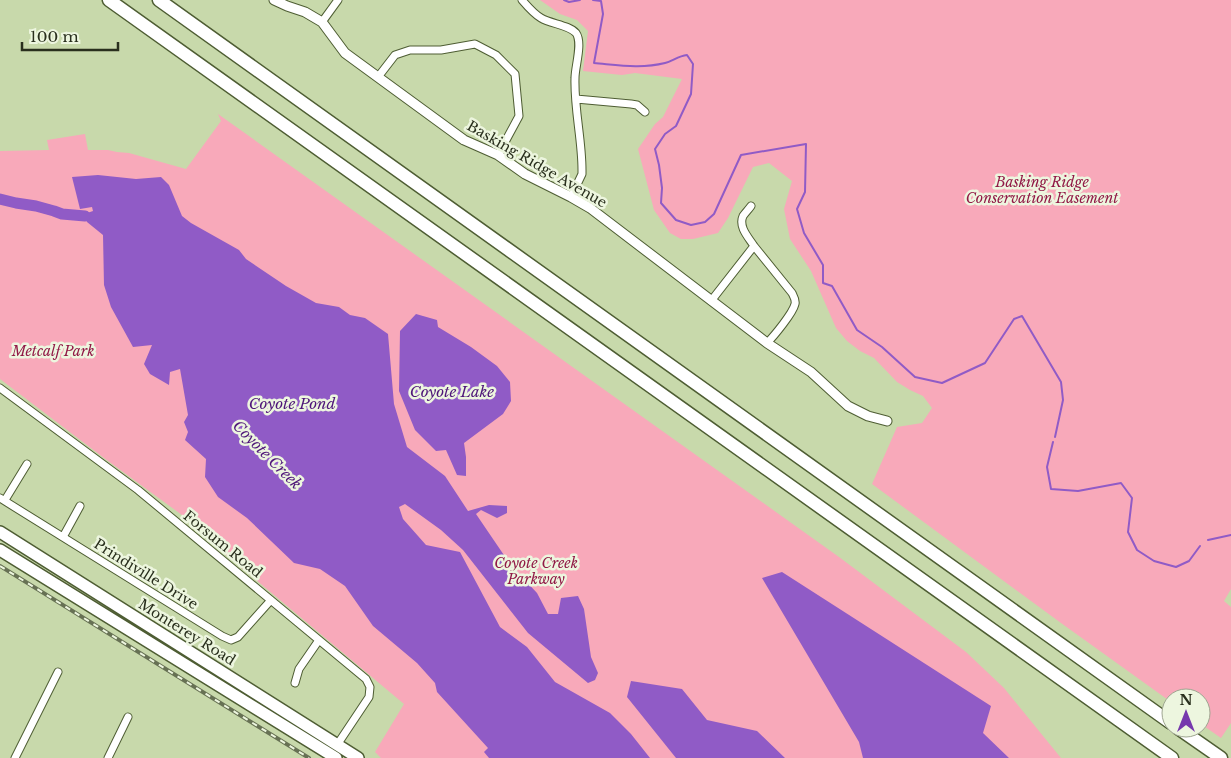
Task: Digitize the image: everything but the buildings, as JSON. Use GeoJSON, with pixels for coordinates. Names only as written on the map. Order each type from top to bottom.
{"type":"FeatureCollection","features":[{"type":"Feature","properties":{"kind":"highway"},"geometry":{"type":"LineString","coordinates":[[109,0],[1172,758]]}},
{"type":"Feature","properties":{"kind":"highway"},"geometry":{"type":"LineString","coordinates":[[158,0],[1161,716]]}},
{"type":"Feature","properties":{"kind":"highway"},"geometry":{"type":"LineString","coordinates":[[1192,738],[1220,758]]}},
{"type":"Feature","properties":{"kind":"main road","name":"Monterey Road"},"geometry":{"type":"LineString","coordinates":[[0,532],[358,758]]}},
{"type":"Feature","properties":{"kind":"main road","name":"Monterey Road"},"geometry":{"type":"LineString","coordinates":[[0,550],[336,758]]}},
{"type":"Feature","properties":{"kind":"street","name":"Basking Ridge Avenue"},"geometry":{"type":"LineString","coordinates":[[274,0],[305,12],[322,22],[345,53],[464,140],[498,155],[525,174],[590,208],[767,343],[810,372],[848,406],[868,416],[887,421]]}},
{"type":"Feature","properties":{"kind":"street"},"geometry":{"type":"LineString","coordinates":[[322,22],[338,0]]}},
{"type":"Feature","properties":{"kind":"street"},"geometry":{"type":"LineString","coordinates":[[522,0],[541,18],[553,24],[571,29],[575,32],[580,43],[575,79],[582,174],[571,197]]}},
{"type":"Feature","properties":{"kind":"street"},"geometry":{"type":"LineString","coordinates":[[378,77],[395,55],[410,50],[441,50],[475,44],[496,55],[515,74],[519,116],[498,155]]}},
{"type":"Feature","properties":{"kind":"street"},"geometry":{"type":"LineString","coordinates":[[576,99],[637,105],[645,112]]}},
{"type":"Feature","properties":{"kind":"street"},"geometry":{"type":"LineString","coordinates":[[751,206],[743,217],[744,231],[795,299],[793,309],[767,343]]}},
{"type":"Feature","properties":{"kind":"street"},"geometry":{"type":"LineString","coordinates":[[711,301],[754,246]]}},
{"type":"Feature","properties":{"kind":"street","name":"Forsum Road"},"geometry":{"type":"LineString","coordinates":[[0,388],[138,490],[366,679],[370,687],[369,696],[337,745]]}},
{"type":"Feature","properties":{"kind":"street"},"geometry":{"type":"LineString","coordinates":[[2,499],[27,464]]}},
{"type":"Feature","properties":{"kind":"street","name":"Prindiville Drive"},"geometry":{"type":"LineString","coordinates":[[2,499],[230,640],[238,637],[271,600]]}},
{"type":"Feature","properties":{"kind":"street"},"geometry":{"type":"LineString","coordinates":[[62,537],[80,506]]}},
{"type":"Feature","properties":{"kind":"street"},"geometry":{"type":"LineString","coordinates":[[295,683],[299,668],[318,640]]}},
{"type":"Feature","properties":{"kind":"street"},"geometry":{"type":"LineString","coordinates":[[15,758],[58,672]]}},
{"type":"Feature","properties":{"kind":"street"},"geometry":{"type":"LineString","coordinates":[[108,758],[128,717]]}},
{"type":"Feature","properties":{"kind":"green space","name":"Basking Ridge Conservation Easement"},"geometry":{"type":"Polygon","coordinates":[[[540,0],[1231,0],[1231,589],[1224,601],[1231,607],[1231,723],[1221,738],[1211,731],[1211,688],[1161,688],[1161,695],[872,484],[897,427],[922,423],[932,408],[923,396],[897,382],[874,358],[860,351],[847,341],[836,328],[811,271],[790,239],[784,209],[792,181],[769,163],[753,167],[728,218],[718,233],[693,239],[681,239],[670,233],[654,210],[638,149],[655,124],[663,117],[682,79],[635,73],[622,75],[583,71],[588,31],[577,20],[560,14],[540,0]]]}},
{"type":"Feature","properties":{"kind":"green space","name":"Coyote Creek Parkway"},"geometry":{"type":"Polygon","coordinates":[[[218,114],[839,557],[966,652],[1004,688],[1061,758],[381,758],[375,752],[404,704],[212,543],[186,518],[0,379],[0,151],[49,150],[47,140],[85,134],[88,150],[129,153],[186,169],[221,121],[218,114]]]}},
{"type":"Feature","properties":{"kind":"water","name":"Coyote Pond"},"geometry":{"type":"Polygon","coordinates":[[[98,175],[136,179],[161,177],[169,185],[182,216],[191,223],[239,250],[246,259],[286,286],[316,303],[339,307],[350,315],[365,318],[388,334],[394,404],[407,447],[445,476],[468,511],[489,505],[507,506],[507,513],[497,518],[481,510],[476,514],[510,564],[537,593],[548,614],[558,614],[561,598],[578,596],[584,609],[591,657],[598,673],[595,680],[588,683],[528,633],[463,550],[441,530],[405,504],[399,507],[403,519],[426,545],[460,552],[500,627],[527,647],[555,682],[610,713],[631,734],[650,758],[489,758],[484,752],[488,748],[437,692],[435,683],[417,663],[373,626],[345,586],[320,569],[294,563],[247,518],[218,497],[205,477],[206,459],[185,440],[188,432],[184,422],[188,415],[180,369],[170,372],[169,385],[150,374],[144,364],[152,345],[133,347],[111,307],[104,285],[103,235],[87,222],[84,214],[93,211],[92,207],[80,209],[72,177],[98,175]]]}},
{"type":"Feature","properties":{"kind":"water","name":"Coyote Lake"},"geometry":{"type":"Polygon","coordinates":[[[416,314],[437,320],[438,327],[471,347],[497,366],[510,382],[511,401],[503,414],[464,443],[466,476],[457,475],[446,450],[436,451],[415,430],[399,391],[400,331],[416,314]]]}},
{"type":"Feature","properties":{"kind":"water"},"geometry":{"type":"Polygon","coordinates":[[[782,572],[991,706],[983,733],[1009,758],[863,758],[859,742],[762,578],[782,572]]]}},
{"type":"Feature","properties":{"kind":"water"},"geometry":{"type":"Polygon","coordinates":[[[631,681],[682,689],[707,720],[757,731],[785,758],[676,758],[627,697],[631,681]]]}},
{"type":"Feature","properties":{"kind":"waterway"},"geometry":{"type":"LineString","coordinates":[[564,0],[569,2],[580,0]]}},
{"type":"Feature","properties":{"kind":"waterway"},"geometry":{"type":"LineString","coordinates":[[593,0],[601,1],[603,14],[594,63],[647,66],[665,63],[687,55],[693,64],[691,94],[676,126],[665,134],[655,149],[662,188],[661,203],[676,220],[691,225],[705,222],[714,214],[741,155],[806,144],[805,192],[797,209],[804,233],[823,265],[823,283],[832,286],[857,330],[882,347],[915,377],[942,383],[985,363],[1014,319],[1022,316],[1061,382],[1063,400],[1055,437]]}},
{"type":"Feature","properties":{"kind":"waterway","name":"Coyote Creek"},"geometry":{"type":"LineString","coordinates":[[0,199],[36,206],[62,214],[85,216]]}},
{"type":"Feature","properties":{"kind":"waterway"},"geometry":{"type":"LineString","coordinates":[[1053,442],[1047,467],[1051,489],[1078,491],[1121,483],[1132,498],[1128,532],[1137,550],[1154,561],[1176,567],[1189,561],[1200,546]]}},
{"type":"Feature","properties":{"kind":"waterway"},"geometry":{"type":"LineString","coordinates":[[1208,540],[1231,535]]}},
{"type":"Feature","properties":{"kind":"railway"},"geometry":{"type":"LineString","coordinates":[[0,566],[309,758]]}},
{"type":"Feature","properties":{"kind":"park label","name":"Metcalf Park"},"geometry":{"type":"Point","coordinates":[53,351]}}]}
